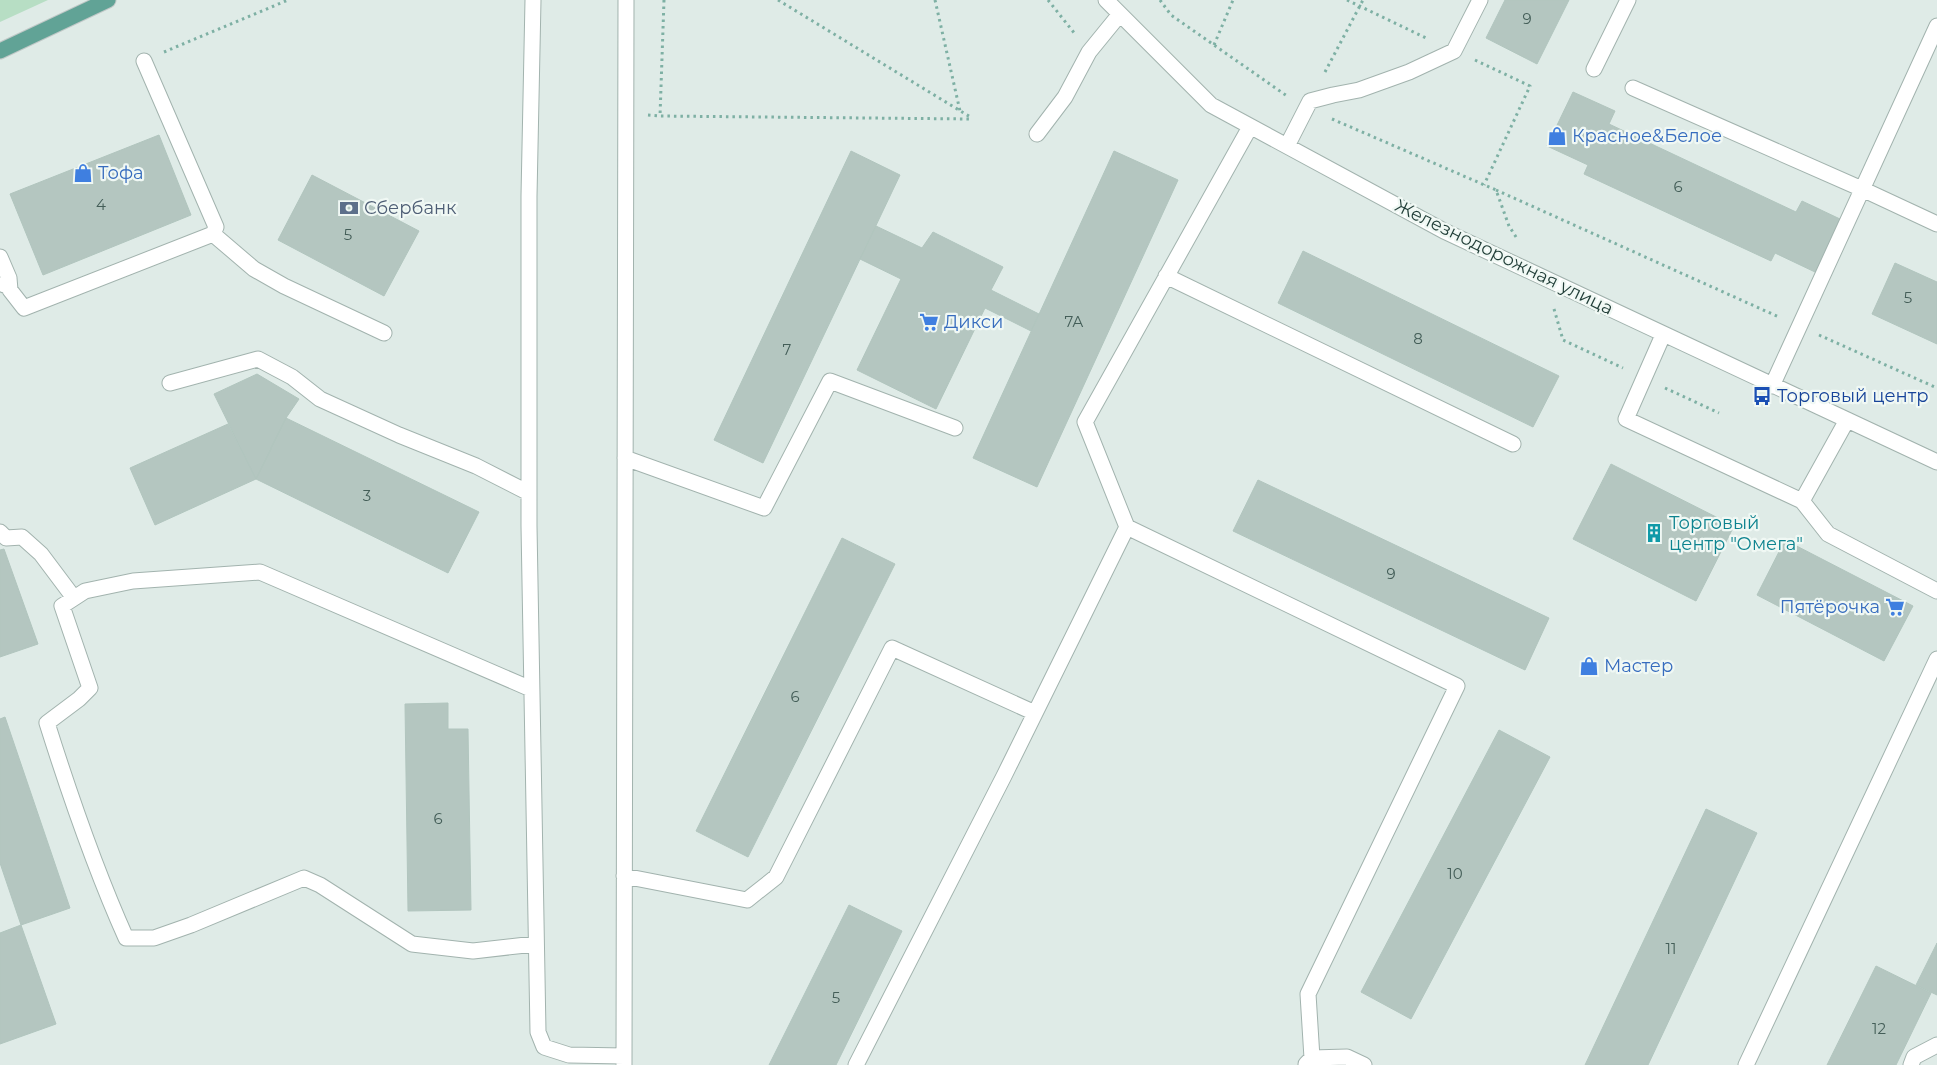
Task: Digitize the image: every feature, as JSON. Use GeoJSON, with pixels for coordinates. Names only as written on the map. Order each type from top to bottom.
{"type":"FeatureCollection","features":[{"type":"Feature","properties":{"kind":"main road"},"geometry":{"type":"LineString","coordinates":[[0,51],[108,0]]}},
{"type":"Feature","properties":{"kind":"street"},"geometry":{"type":"LineString","coordinates":[[533,0],[529,196],[529,493],[535,944],[538,1032],[544,1047],[569,1055],[624,1061],[626,0]]}},
{"type":"Feature","properties":{"kind":"street","name":"Железнодорожная улица"},"geometry":{"type":"LineString","coordinates":[[1106,0],[1211,106],[1444,231],[1937,462]]}},
{"type":"Feature","properties":{"kind":"street"},"geometry":{"type":"LineString","coordinates":[[1287,146],[1310,101],[1333,94],[1358,90],[1409,72],[1454,51],[1480,0]]}},
{"type":"Feature","properties":{"kind":"street"},"geometry":{"type":"LineString","coordinates":[[1594,69],[1628,0]]}},
{"type":"Feature","properties":{"kind":"street"},"geometry":{"type":"LineString","coordinates":[[1037,134],[1065,97],[1089,52],[1120,14]]}},
{"type":"Feature","properties":{"kind":"street"},"geometry":{"type":"LineString","coordinates":[[1772,386],[1937,26]]}},
{"type":"Feature","properties":{"kind":"street"},"geometry":{"type":"LineString","coordinates":[[0,257],[4,284],[24,308],[213,234],[216,227],[144,61]]}},
{"type":"Feature","properties":{"kind":"street"},"geometry":{"type":"LineString","coordinates":[[1633,88],[1937,224]]}},
{"type":"Feature","properties":{"kind":"street"},"geometry":{"type":"LineString","coordinates":[[1250,126],[1085,422],[1127,528],[1457,686],[1308,994],[1309,1062],[1347,1057],[1364,1065]]}},
{"type":"Feature","properties":{"kind":"street"},"geometry":{"type":"LineString","coordinates":[[213,234],[254,269],[284,286],[384,333]]}},
{"type":"Feature","properties":{"kind":"street"},"geometry":{"type":"LineString","coordinates":[[1166,276],[1513,444]]}},
{"type":"Feature","properties":{"kind":"street"},"geometry":{"type":"LineString","coordinates":[[1663,335],[1626,419],[1802,501],[1828,534],[1937,591]]}},
{"type":"Feature","properties":{"kind":"street"},"geometry":{"type":"LineString","coordinates":[[170,383],[258,359],[292,377],[320,399],[399,435],[476,466],[529,493]]}},
{"type":"Feature","properties":{"kind":"street"},"geometry":{"type":"LineString","coordinates":[[625,458],[764,508],[830,381],[955,428]]}},
{"type":"Feature","properties":{"kind":"street"},"geometry":{"type":"LineString","coordinates":[[1802,501],[1847,420]]}},
{"type":"Feature","properties":{"kind":"street"},"geometry":{"type":"LineString","coordinates":[[856,1065],[1127,528]]}},
{"type":"Feature","properties":{"kind":"street"},"geometry":{"type":"LineString","coordinates":[[0,532],[6,538],[22,537],[41,554],[74,598]]}},
{"type":"Feature","properties":{"kind":"street"},"geometry":{"type":"LineString","coordinates":[[531,689],[260,572],[133,581],[85,591],[62,606],[90,688],[79,700],[47,723],[110,903],[126,938],[154,938],[304,878],[320,884],[412,944],[473,951],[535,944]]}},
{"type":"Feature","properties":{"kind":"street"},"geometry":{"type":"LineString","coordinates":[[624,876],[747,900],[776,877],[892,648],[1034,713]]}},
{"type":"Feature","properties":{"kind":"street"},"geometry":{"type":"LineString","coordinates":[[1746,1065],[1937,659]]}},
{"type":"Feature","properties":{"kind":"street"},"geometry":{"type":"LineString","coordinates":[[1910,1065],[1914,1057],[1937,1045]]}},
{"type":"Feature","properties":{"kind":"path"},"geometry":{"type":"LineString","coordinates":[[144,61],[288,0]]}},
{"type":"Feature","properties":{"kind":"path"},"geometry":{"type":"LineString","coordinates":[[664,0],[660,116],[972,119],[778,0]]}},
{"type":"Feature","properties":{"kind":"path"},"geometry":{"type":"LineString","coordinates":[[935,0],[961,112]]}},
{"type":"Feature","properties":{"kind":"path"},"geometry":{"type":"LineString","coordinates":[[1048,0],[1089,52]]}},
{"type":"Feature","properties":{"kind":"path"},"geometry":{"type":"LineString","coordinates":[[1214,45],[1233,0]]}},
{"type":"Feature","properties":{"kind":"path"},"geometry":{"type":"LineString","coordinates":[[1347,0],[1530,86],[1484,184]]}},
{"type":"Feature","properties":{"kind":"path"},"geometry":{"type":"LineString","coordinates":[[1310,101],[1363,0]]}},
{"type":"Feature","properties":{"kind":"path"},"geometry":{"type":"LineString","coordinates":[[1496,190],[1937,388]]}},
{"type":"Feature","properties":{"kind":"green space"},"geometry":{"type":"Polygon","coordinates":[[[0,0],[48,0],[0,22],[0,0]]]}},
{"type":"Feature","properties":{"kind":"building"},"geometry":{"type":"Polygon","coordinates":[[[1505,0],[1569,0],[1537,64],[1486,38],[1505,0]]]}},
{"type":"Feature","properties":{"kind":"building"},"geometry":{"type":"Polygon","coordinates":[[[1573,92],[1615,111],[1609,124],[1796,212],[1802,201],[1840,219],[1815,272],[1775,253],[1771,261],[1584,174],[1588,165],[1547,146],[1573,92]]]}},
{"type":"Feature","properties":{"kind":"building"},"geometry":{"type":"Polygon","coordinates":[[[159,135],[191,215],[43,275],[10,194],[159,135]]]}},
{"type":"Feature","properties":{"kind":"building"},"geometry":{"type":"Polygon","coordinates":[[[851,151],[900,175],[763,463],[714,440],[851,151]]]}},
{"type":"Feature","properties":{"kind":"building"},"geometry":{"type":"Polygon","coordinates":[[[1114,151],[1178,180],[1037,487],[973,458],[1114,151]]]}},
{"type":"Feature","properties":{"kind":"building"},"geometry":{"type":"Polygon","coordinates":[[[312,175],[419,231],[384,296],[278,240],[312,175]]]}},
{"type":"Feature","properties":{"kind":"building","name":"Дикси"},"geometry":{"type":"Polygon","coordinates":[[[876,226],[922,248],[933,232],[1003,267],[991,290],[1039,314],[1031,331],[985,308],[936,409],[857,370],[901,279],[860,259],[876,226]]]}},
{"type":"Feature","properties":{"kind":"building"},"geometry":{"type":"Polygon","coordinates":[[[1303,251],[1559,376],[1533,427],[1278,303],[1303,251]]]}},
{"type":"Feature","properties":{"kind":"building"},"geometry":{"type":"Polygon","coordinates":[[[1895,263],[1937,282],[1937,344],[1872,314],[1895,263]]]}},
{"type":"Feature","properties":{"kind":"building"},"geometry":{"type":"Polygon","coordinates":[[[257,374],[299,399],[286,418],[256,479],[214,394],[257,374]]]}},
{"type":"Feature","properties":{"kind":"building"},"geometry":{"type":"Polygon","coordinates":[[[286,418],[479,512],[448,573],[256,479],[286,418]]]}},
{"type":"Feature","properties":{"kind":"building"},"geometry":{"type":"Polygon","coordinates":[[[228,424],[256,479],[155,525],[130,468],[228,424]]]}},
{"type":"Feature","properties":{"kind":"building","name":"Торговый центр \"Омега\""},"geometry":{"type":"Polygon","coordinates":[[[1611,464],[1734,526],[1696,601],[1573,539],[1611,464]]]}},
{"type":"Feature","properties":{"kind":"building"},"geometry":{"type":"Polygon","coordinates":[[[1258,480],[1549,618],[1525,670],[1233,531],[1258,480]]]}},
{"type":"Feature","properties":{"kind":"building"},"geometry":{"type":"Polygon","coordinates":[[[842,538],[895,564],[748,857],[696,831],[842,538]]]}},
{"type":"Feature","properties":{"kind":"building"},"geometry":{"type":"Polygon","coordinates":[[[1785,540],[1913,606],[1884,661],[1757,595],[1785,540]]]}},
{"type":"Feature","properties":{"kind":"building"},"geometry":{"type":"Polygon","coordinates":[[[4,549],[38,644],[0,657],[0,550],[4,549]]]}},
{"type":"Feature","properties":{"kind":"building"},"geometry":{"type":"Polygon","coordinates":[[[448,703],[448,729],[468,729],[471,910],[408,911],[405,704],[448,703]]]}},
{"type":"Feature","properties":{"kind":"building"},"geometry":{"type":"Polygon","coordinates":[[[5,717],[70,908],[21,925],[0,863],[0,719],[5,717]]]}},
{"type":"Feature","properties":{"kind":"building"},"geometry":{"type":"Polygon","coordinates":[[[1499,730],[1550,757],[1411,1019],[1361,992],[1499,730]]]}},
{"type":"Feature","properties":{"kind":"building"},"geometry":{"type":"Polygon","coordinates":[[[1706,809],[1757,833],[1648,1065],[1585,1065],[1706,809]]]}},
{"type":"Feature","properties":{"kind":"building"},"geometry":{"type":"Polygon","coordinates":[[[849,905],[902,931],[836,1065],[769,1065],[849,905]]]}},
{"type":"Feature","properties":{"kind":"building"},"geometry":{"type":"Polygon","coordinates":[[[21,925],[56,1024],[0,1044],[0,933],[21,925]]]}},
{"type":"Feature","properties":{"kind":"building"},"geometry":{"type":"Polygon","coordinates":[[[1937,943],[1937,995],[1916,985],[1937,943]]]}},
{"type":"Feature","properties":{"kind":"building"},"geometry":{"type":"Polygon","coordinates":[[[1876,966],[1931,993],[1896,1065],[1827,1065],[1876,966]]]}},
{"type":"Feature","properties":{"kind":"place","name":"Красное&Белое"},"geometry":{"type":"Point","coordinates":[1557,136]}},
{"type":"Feature","properties":{"kind":"place","name":"Тофа"},"geometry":{"type":"Point","coordinates":[83,173]}},
{"type":"Feature","properties":{"kind":"place","name":"Сбербанк"},"geometry":{"type":"Point","coordinates":[349,208]}},
{"type":"Feature","properties":{"kind":"place","name":"Дикси"},"geometry":{"type":"Point","coordinates":[929,322]}},
{"type":"Feature","properties":{"kind":"place","name":"Торговый центр"},"geometry":{"type":"Point","coordinates":[1762,396]}},
{"type":"Feature","properties":{"kind":"place","name":"Торговый центр \"Омега\""},"geometry":{"type":"Point","coordinates":[1654,533]}},
{"type":"Feature","properties":{"kind":"place","name":"Пятёрочка"},"geometry":{"type":"Point","coordinates":[1895,607]}},
{"type":"Feature","properties":{"kind":"place","name":"Мастер"},"geometry":{"type":"Point","coordinates":[1589,666]}}]}
